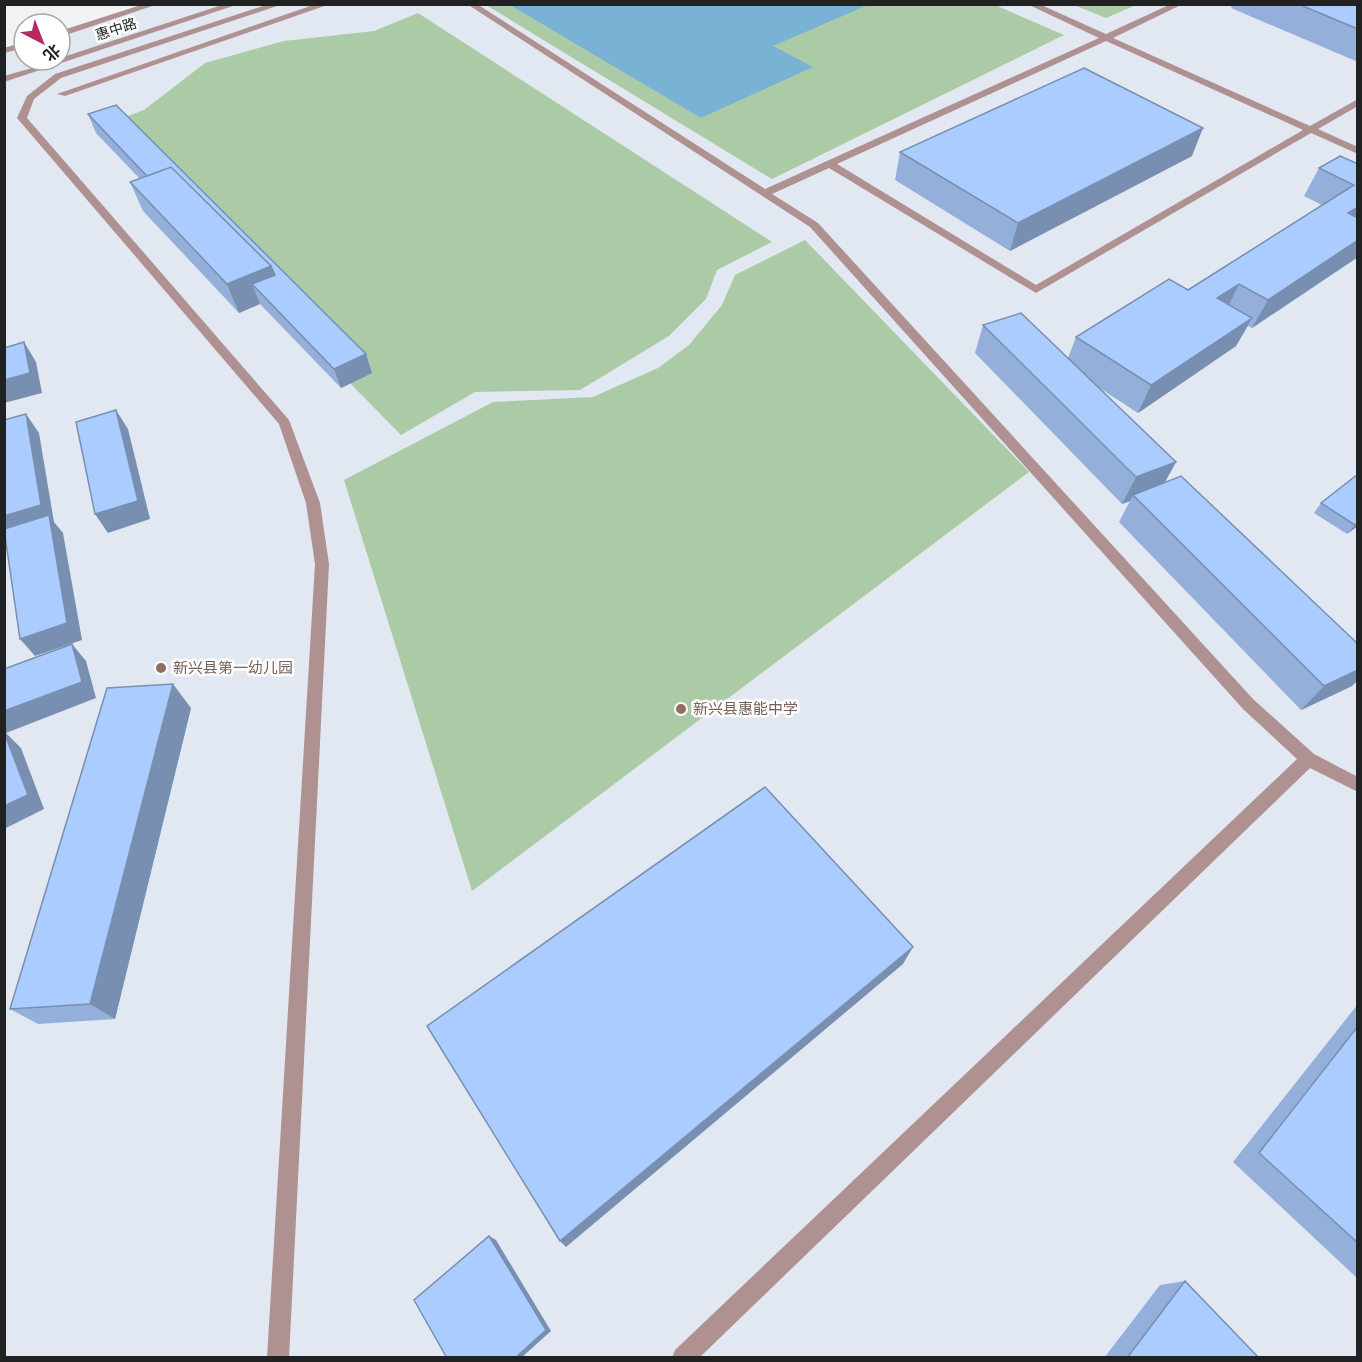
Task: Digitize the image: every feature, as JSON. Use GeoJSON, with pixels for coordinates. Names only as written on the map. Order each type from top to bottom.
{"type":"FeatureCollection","features":[{"type":"Feature","properties":{"kind":"street","name":"惠中路"},"geometry":{"type":"LineString","coordinates":[[72,30],[154,4]]}},
{"type":"Feature","properties":{"kind":"street","name":"惠中路"},"geometry":{"type":"LineString","coordinates":[[4,79],[235,4]]}},
{"type":"Feature","properties":{"kind":"street"},"geometry":{"type":"LineString","coordinates":[[278,1358],[322,564],[313,504],[285,423],[22,118],[26,102],[38,89],[58,76],[279,4]]}},
{"type":"Feature","properties":{"kind":"street"},"geometry":{"type":"LineString","coordinates":[[62,94],[326,4]]}},
{"type":"Feature","properties":{"kind":"street"},"geometry":{"type":"LineString","coordinates":[[471,4],[814,225],[1248,704],[1308,759],[1358,785]]}},
{"type":"Feature","properties":{"kind":"street"},"geometry":{"type":"LineString","coordinates":[[1030,4],[1358,151]]}},
{"type":"Feature","properties":{"kind":"street"},"geometry":{"type":"LineString","coordinates":[[765,193],[1179,4]]}},
{"type":"Feature","properties":{"kind":"street"},"geometry":{"type":"LineString","coordinates":[[830,164],[1036,290],[1358,102]]}},
{"type":"Feature","properties":{"kind":"street"},"geometry":{"type":"LineString","coordinates":[[683,1358],[1308,759]]}},
{"type":"Feature","properties":{"kind":"shaded area","name":"新兴县惠能中学"},"geometry":{"type":"Polygon","coordinates":[[[154,4],[1357,5],[1357,1357],[5,1357],[4,51],[12,49],[12,72],[72,72],[72,30],[154,4]]]}},
{"type":"Feature","properties":{"kind":"green space"},"geometry":{"type":"Polygon","coordinates":[[[486,5],[995,5],[1064,35],[772,179],[486,5]]]}},
{"type":"Feature","properties":{"kind":"green space"},"geometry":{"type":"Polygon","coordinates":[[[1074,5],[1136,5],[1106,18],[1074,5]]]}},
{"type":"Feature","properties":{"kind":"green space"},"geometry":{"type":"Polygon","coordinates":[[[418,13],[772,242],[717,270],[706,299],[669,336],[580,390],[475,392],[401,435],[98,127],[144,110],[205,63],[284,41],[374,31],[418,13]]]}},
{"type":"Feature","properties":{"kind":"green space"},"geometry":{"type":"Polygon","coordinates":[[[805,240],[1029,472],[472,891],[344,480],[493,402],[593,397],[658,368],[689,345],[722,305],[735,275],[805,240]]]}},
{"type":"Feature","properties":{"kind":"water"},"geometry":{"type":"Polygon","coordinates":[[[510,5],[868,5],[773,46],[813,67],[701,118],[510,5]]]}},
{"type":"Feature","properties":{"kind":"building"},"geometry":{"type":"Polygon","coordinates":[[[1298,4],[1358,4],[1358,29],[1298,4]]]}},
{"type":"Feature","properties":{"kind":"building"},"geometry":{"type":"Polygon","coordinates":[[[1084,68],[1203,128],[1018,223],[900,152],[1084,68]]]}},
{"type":"Feature","properties":{"kind":"building"},"geometry":{"type":"Polygon","coordinates":[[[116,105],[366,354],[334,369],[252,284],[275,275],[271,266],[171,167],[147,176],[88,114],[116,105]]]}},
{"type":"Feature","properties":{"kind":"building"},"geometry":{"type":"Polygon","coordinates":[[[1340,156],[1358,164],[1358,207],[1348,213],[1358,218],[1358,240],[1268,300],[1239,284],[1217,298],[1252,318],[1151,385],[1076,337],[1169,279],[1188,290],[1354,185],[1319,168],[1340,156]]]}},
{"type":"Feature","properties":{"kind":"building"},"geometry":{"type":"Polygon","coordinates":[[[171,167],[271,266],[227,284],[130,182],[171,167]]]}},
{"type":"Feature","properties":{"kind":"building"},"geometry":{"type":"Polygon","coordinates":[[[1021,313],[1176,462],[1136,477],[983,325],[1021,313]]]}},
{"type":"Feature","properties":{"kind":"building"},"geometry":{"type":"Polygon","coordinates":[[[24,342],[30,373],[4,380],[4,348],[24,342]]]}},
{"type":"Feature","properties":{"kind":"building"},"geometry":{"type":"Polygon","coordinates":[[[116,410],[138,501],[95,514],[76,422],[116,410]]]}},
{"type":"Feature","properties":{"kind":"building"},"geometry":{"type":"Polygon","coordinates":[[[26,414],[41,505],[4,516],[4,420],[26,414]]]}},
{"type":"Feature","properties":{"kind":"building"},"geometry":{"type":"Polygon","coordinates":[[[1358,474],[1358,523],[1355,525],[1321,503],[1358,474]]]}},
{"type":"Feature","properties":{"kind":"building"},"geometry":{"type":"Polygon","coordinates":[[[1181,476],[1358,644],[1358,670],[1324,686],[1133,495],[1181,476]]]}},
{"type":"Feature","properties":{"kind":"building"},"geometry":{"type":"Polygon","coordinates":[[[49,515],[67,623],[20,639],[4,529],[49,515]]]}},
{"type":"Feature","properties":{"kind":"building"},"geometry":{"type":"Polygon","coordinates":[[[72,644],[82,682],[4,711],[4,669],[72,644]]]}},
{"type":"Feature","properties":{"kind":"building"},"geometry":{"type":"Polygon","coordinates":[[[173,684],[90,1004],[10,1009],[107,688],[173,684]]]}},
{"type":"Feature","properties":{"kind":"building"},"geometry":{"type":"Polygon","coordinates":[[[4,732],[28,795],[4,806],[4,732]]]}},
{"type":"Feature","properties":{"kind":"building"},"geometry":{"type":"Polygon","coordinates":[[[765,787],[913,947],[560,1241],[427,1026],[765,787]]]}},
{"type":"Feature","properties":{"kind":"building"},"geometry":{"type":"Polygon","coordinates":[[[1358,1026],[1358,1243],[1259,1153],[1358,1026]]]}},
{"type":"Feature","properties":{"kind":"building"},"geometry":{"type":"Polygon","coordinates":[[[489,1236],[546,1330],[515,1358],[447,1358],[414,1300],[489,1236]]]}},
{"type":"Feature","properties":{"kind":"building"},"geometry":{"type":"Polygon","coordinates":[[[1185,1281],[1259,1358],[1127,1358],[1185,1281]]]}},
{"type":"Feature","properties":{"kind":"place","name":"新兴县第一幼儿园"},"geometry":{"type":"Point","coordinates":[161,668]}},
{"type":"Feature","properties":{"kind":"place","name":"新兴县惠能中学"},"geometry":{"type":"Point","coordinates":[681,709]}}]}
